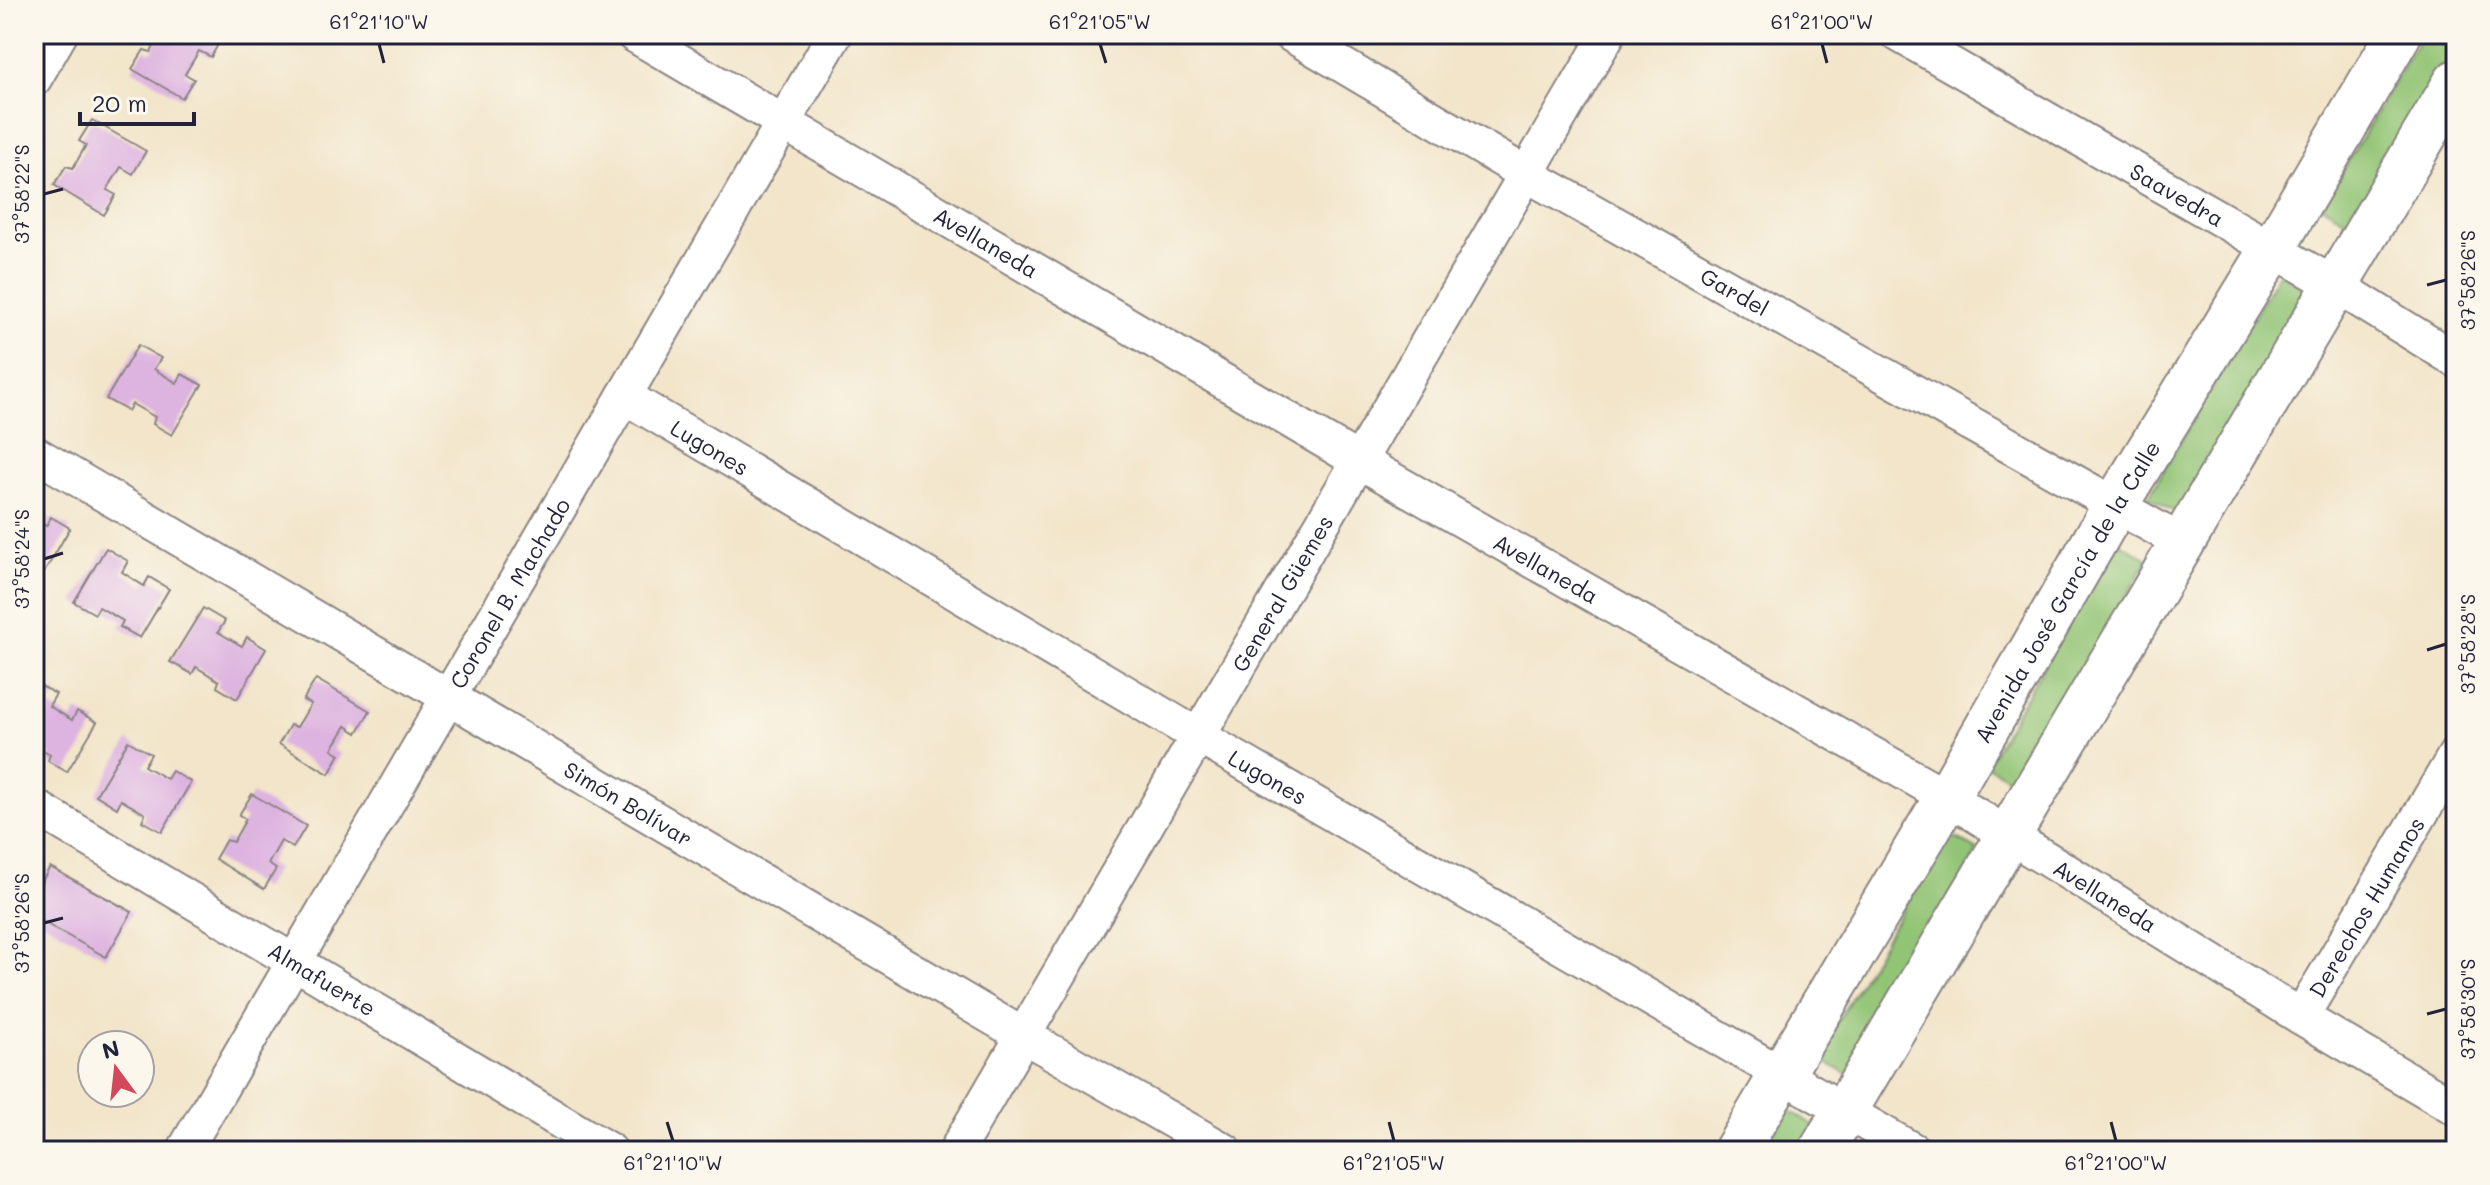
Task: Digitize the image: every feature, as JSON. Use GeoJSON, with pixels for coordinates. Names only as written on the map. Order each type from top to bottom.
{"type":"FeatureCollection","features":[{"type":"Feature","properties":{"kind":"main road","name":"Avenida José García de la Calle"},"geometry":{"type":"LineString","coordinates":[[1736,1151],[1947,797],[2116,504],[2272,250],[2399,34]]}},
{"type":"Feature","properties":{"kind":"main road"},"geometry":{"type":"LineString","coordinates":[[1821,1151],[2456,82]]}},
{"type":"Feature","properties":{"kind":"street"},"geometry":{"type":"LineString","coordinates":[[34,79],[60,34]]}},
{"type":"Feature","properties":{"kind":"street","name":"Avellaneda"},"geometry":{"type":"LineString","coordinates":[[633,34],[1359,461],[1947,797],[2301,1017],[2456,1108]]}},
{"type":"Feature","properties":{"kind":"street","name":"Coronel B. Machado"},"geometry":{"type":"LineString","coordinates":[[184,1151],[835,34]]}},
{"type":"Feature","properties":{"kind":"street","name":"Gardel"},"geometry":{"type":"LineString","coordinates":[[1290,34],[1526,174],[2183,543]]}},
{"type":"Feature","properties":{"kind":"street","name":"General Güemes"},"geometry":{"type":"LineString","coordinates":[[956,1151],[1608,34]]}},
{"type":"Feature","properties":{"kind":"street","name":"Saavedra"},"geometry":{"type":"LineString","coordinates":[[1898,34],[2337,286],[2456,360]]}},
{"type":"Feature","properties":{"kind":"street","name":"Lugones"},"geometry":{"type":"LineString","coordinates":[[624,396],[1198,736],[1914,1151]]}},
{"type":"Feature","properties":{"kind":"street","name":"Simón Bolívar"},"geometry":{"type":"LineString","coordinates":[[34,453],[1024,1036],[1225,1151]]}},
{"type":"Feature","properties":{"kind":"street","name":"Derechos Humanos"},"geometry":{"type":"LineString","coordinates":[[2301,1017],[2456,754]]}},
{"type":"Feature","properties":{"kind":"street","name":"Almafuerte"},"geometry":{"type":"LineString","coordinates":[[34,806],[610,1151]]}},
{"type":"Feature","properties":{"kind":"green space"},"geometry":{"type":"Polygon","coordinates":[[[2422,34],[2456,34],[2456,47],[2353,224],[2322,206],[2422,34]]]}},
{"type":"Feature","properties":{"kind":"green space"},"geometry":{"type":"Polygon","coordinates":[[[2279,273],[2310,291],[2180,515],[2148,497],[2279,273]]]}},
{"type":"Feature","properties":{"kind":"green space"},"geometry":{"type":"Polygon","coordinates":[[[2117,541],[2148,559],[2017,783],[1986,765],[2117,541]]]}},
{"type":"Feature","properties":{"kind":"green space"},"geometry":{"type":"Polygon","coordinates":[[[1947,833],[1978,850],[1848,1075],[1817,1057],[1947,833]]]}},
{"type":"Feature","properties":{"kind":"green space"},"geometry":{"type":"Polygon","coordinates":[[[1783,1107],[1814,1125],[1799,1151],[1758,1151],[1783,1107]]]}},
{"type":"Feature","properties":{"kind":"building"},"geometry":{"type":"Polygon","coordinates":[[[161,34],[224,34],[211,57],[199,51],[185,74],[194,79],[182,98],[132,69],[144,50],[151,52],[161,34]]]}},
{"type":"Feature","properties":{"kind":"building"},"geometry":{"type":"Polygon","coordinates":[[[92,120],[146,151],[133,174],[121,167],[107,190],[116,195],[104,215],[54,185],[66,166],[73,168],[86,145],[79,141],[92,120]]]}},
{"type":"Feature","properties":{"kind":"building"},"geometry":{"type":"Polygon","coordinates":[[[138,345],[161,358],[154,369],[177,383],[182,374],[202,385],[172,435],[153,424],[155,417],[132,404],[128,411],[106,399],[138,345]]]}},
{"type":"Feature","properties":{"kind":"building"},"geometry":{"type":"Polygon","coordinates":[[[51,517],[70,528],[41,578],[34,574],[34,519],[46,526],[51,517]]]}},
{"type":"Feature","properties":{"kind":"building"},"geometry":{"type":"Polygon","coordinates":[[[106,548],[128,561],[122,572],[144,586],[149,577],[169,589],[140,638],[120,627],[123,621],[99,607],[95,614],[74,602],[106,548]]]}},
{"type":"Feature","properties":{"kind":"building"},"geometry":{"type":"Polygon","coordinates":[[[203,608],[225,621],[218,632],[242,646],[247,637],[266,649],[237,699],[217,687],[219,681],[196,667],[192,674],[170,662],[203,608]]]}},
{"type":"Feature","properties":{"kind":"building"},"geometry":{"type":"Polygon","coordinates":[[[316,679],[370,711],[357,733],[346,726],[332,749],[340,754],[329,774],[279,744],[290,725],[297,727],[311,704],[303,700],[316,679]]]}},
{"type":"Feature","properties":{"kind":"building"},"geometry":{"type":"Polygon","coordinates":[[[34,682],[56,694],[49,706],[72,720],[77,711],[97,722],[67,772],[48,761],[50,754],[34,745],[34,682]]]}},
{"type":"Feature","properties":{"kind":"building"},"geometry":{"type":"Polygon","coordinates":[[[128,741],[151,754],[144,766],[167,779],[172,771],[191,782],[162,832],[142,821],[145,814],[121,800],[117,808],[96,795],[128,741]]]}},
{"type":"Feature","properties":{"kind":"building"},"geometry":{"type":"Polygon","coordinates":[[[252,794],[306,826],[293,848],[281,841],[268,864],[276,869],[264,889],[215,859],[226,840],[233,842],[246,819],[239,815],[252,794]]]}},
{"type":"Feature","properties":{"kind":"building"},"geometry":{"type":"Polygon","coordinates":[[[50,867],[132,912],[106,957],[34,917],[34,895],[50,867]]]}}]}
